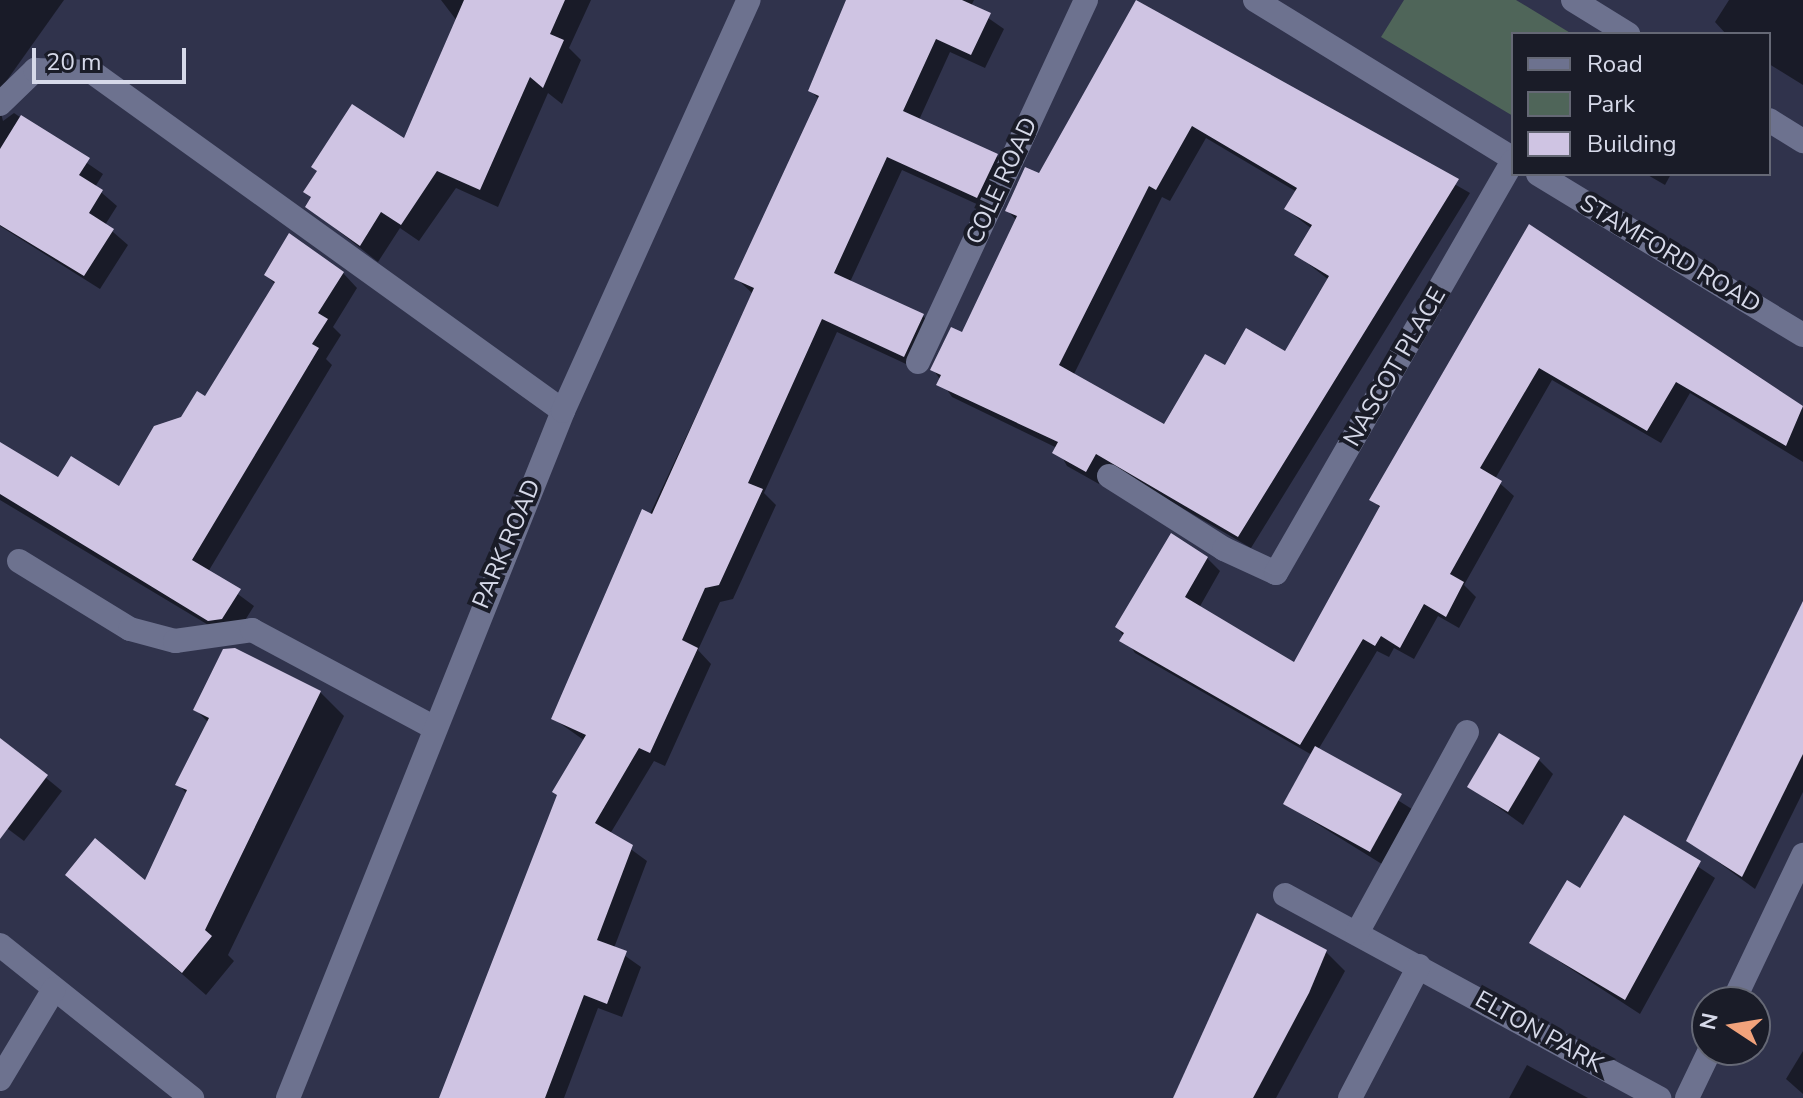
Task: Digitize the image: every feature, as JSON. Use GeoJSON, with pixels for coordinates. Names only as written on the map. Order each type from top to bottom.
{"type":"FeatureCollection","features":[{"type":"Feature","properties":{"kind":"street","name":"PARK ROAD"},"geometry":{"type":"LineString","coordinates":[[288,1098],[431,726],[563,411],[749,0]]}},
{"type":"Feature","properties":{"kind":"street","name":"COLE ROAD"},"geometry":{"type":"LineString","coordinates":[[918,362],[1086,0]]}},
{"type":"Feature","properties":{"kind":"street"},"geometry":{"type":"LineString","coordinates":[[1255,0],[1511,159]]}},
{"type":"Feature","properties":{"kind":"street"},"geometry":{"type":"LineString","coordinates":[[1573,0],[1625,32]]}},
{"type":"Feature","properties":{"kind":"street"},"geometry":{"type":"LineString","coordinates":[[0,104],[35,70],[92,72],[563,411]]}},
{"type":"Feature","properties":{"kind":"street"},"geometry":{"type":"LineString","coordinates":[[1771,121],[1803,141]]}},
{"type":"Feature","properties":{"kind":"street","name":"NASCOT PLACE"},"geometry":{"type":"LineString","coordinates":[[1109,476],[1224,549],[1276,573],[1511,163]]}},
{"type":"Feature","properties":{"kind":"street","name":"STAMFORD ROAD"},"geometry":{"type":"LineString","coordinates":[[1541,176],[1803,335]]}},
{"type":"Feature","properties":{"kind":"street"},"geometry":{"type":"LineString","coordinates":[[19,561],[130,629],[175,641],[252,630],[431,726]]}},
{"type":"Feature","properties":{"kind":"street"},"geometry":{"type":"LineString","coordinates":[[1357,933],[1467,732]]}},
{"type":"Feature","properties":{"kind":"street"},"geometry":{"type":"LineString","coordinates":[[1741,986],[1803,855]]}},
{"type":"Feature","properties":{"kind":"street","name":"ELTON PARK"},"geometry":{"type":"LineString","coordinates":[[1285,895],[1659,1098]]}},
{"type":"Feature","properties":{"kind":"street"},"geometry":{"type":"LineString","coordinates":[[0,945],[192,1098]]}},
{"type":"Feature","properties":{"kind":"street"},"geometry":{"type":"LineString","coordinates":[[1350,1098],[1419,966]]}},
{"type":"Feature","properties":{"kind":"street"},"geometry":{"type":"LineString","coordinates":[[0,1079],[54,989]]}},
{"type":"Feature","properties":{"kind":"street"},"geometry":{"type":"LineString","coordinates":[[1687,1098],[1702,1066]]}},
{"type":"Feature","properties":{"kind":"green space"},"geometry":{"type":"Polygon","coordinates":[[[1404,0],[1516,0],[1569,32],[1511,32],[1511,115],[1381,37],[1404,0]]]}},
{"type":"Feature","properties":{"kind":"building"},"geometry":{"type":"Polygon","coordinates":[[[464,0],[565,0],[550,34],[564,40],[543,88],[530,77],[480,190],[437,171],[401,225],[381,212],[360,246],[305,207],[311,197],[303,192],[317,171],[311,167],[352,104],[404,138],[464,0]]]}},
{"type":"Feature","properties":{"kind":"building"},"geometry":{"type":"Polygon","coordinates":[[[846,0],[962,0],[991,13],[971,55],[936,39],[903,111],[998,154],[977,198],[887,157],[834,273],[924,314],[904,357],[822,319],[748,483],[763,489],[719,585],[705,588],[682,640],[698,648],[650,753],[639,748],[595,823],[633,845],[597,940],[627,951],[607,1004],[584,995],[545,1098],[439,1098],[557,795],[552,792],[586,735],[551,719],[642,509],[652,514],[754,288],[734,279],[819,96],[808,91],[846,0]]]}},
{"type":"Feature","properties":{"kind":"building"},"geometry":{"type":"Polygon","coordinates":[[[1136,0],[1459,179],[1238,537],[1096,454],[1086,472],[1052,453],[1058,442],[936,385],[941,375],[930,370],[951,327],[962,332],[1017,216],[1005,211],[1025,167],[1039,173],[1136,0]],[[1192,126],[1156,190],[1149,186],[1059,365],[1164,424],[1205,354],[1225,365],[1246,328],[1285,351],[1329,276],[1294,255],[1312,225],[1284,209],[1297,188],[1192,126]]]}},
{"type":"Feature","properties":{"kind":"building"},"geometry":{"type":"Polygon","coordinates":[[[21,115],[90,158],[79,175],[103,190],[89,213],[114,229],[84,276],[0,225],[0,149],[21,115]]]}},
{"type":"Feature","properties":{"kind":"building"},"geometry":{"type":"Polygon","coordinates":[[[1529,224],[1803,406],[1786,446],[1676,382],[1647,431],[1539,368],[1480,468],[1502,481],[1450,574],[1464,582],[1446,617],[1424,604],[1400,648],[1381,636],[1375,646],[1363,639],[1300,745],[1119,641],[1124,633],[1115,627],[1171,533],[1208,557],[1185,597],[1294,662],[1380,506],[1369,500],[1529,224]]]}},
{"type":"Feature","properties":{"kind":"building"},"geometry":{"type":"Polygon","coordinates":[[[289,233],[344,272],[318,313],[328,319],[312,344],[319,348],[192,560],[241,589],[222,619],[208,621],[0,494],[0,442],[58,477],[71,456],[119,486],[154,426],[181,417],[197,391],[205,396],[275,282],[264,275],[289,233]]]}},
{"type":"Feature","properties":{"kind":"building"},"geometry":{"type":"Polygon","coordinates":[[[1803,601],[1803,754],[1742,877],[1686,841],[1803,601]]]}},
{"type":"Feature","properties":{"kind":"building"},"geometry":{"type":"Polygon","coordinates":[[[235,648],[321,691],[205,930],[212,936],[182,973],[65,875],[95,838],[145,880],[187,790],[175,785],[209,718],[193,710],[223,649],[235,648]]]}},
{"type":"Feature","properties":{"kind":"building"},"geometry":{"type":"Polygon","coordinates":[[[1499,733],[1540,758],[1508,812],[1467,787],[1499,733]]]}},
{"type":"Feature","properties":{"kind":"building"},"geometry":{"type":"Polygon","coordinates":[[[0,738],[48,775],[0,839],[0,738]]]}},
{"type":"Feature","properties":{"kind":"building"},"geometry":{"type":"Polygon","coordinates":[[[1315,746],[1402,794],[1370,852],[1283,804],[1315,746]]]}},
{"type":"Feature","properties":{"kind":"building"},"geometry":{"type":"Polygon","coordinates":[[[1624,815],[1701,861],[1625,1000],[1529,943],[1567,880],[1580,888],[1624,815]]]}},
{"type":"Feature","properties":{"kind":"building"},"geometry":{"type":"Polygon","coordinates":[[[1257,913],[1327,950],[1309,993],[1253,1098],[1173,1098],[1257,913]]]}}]}
